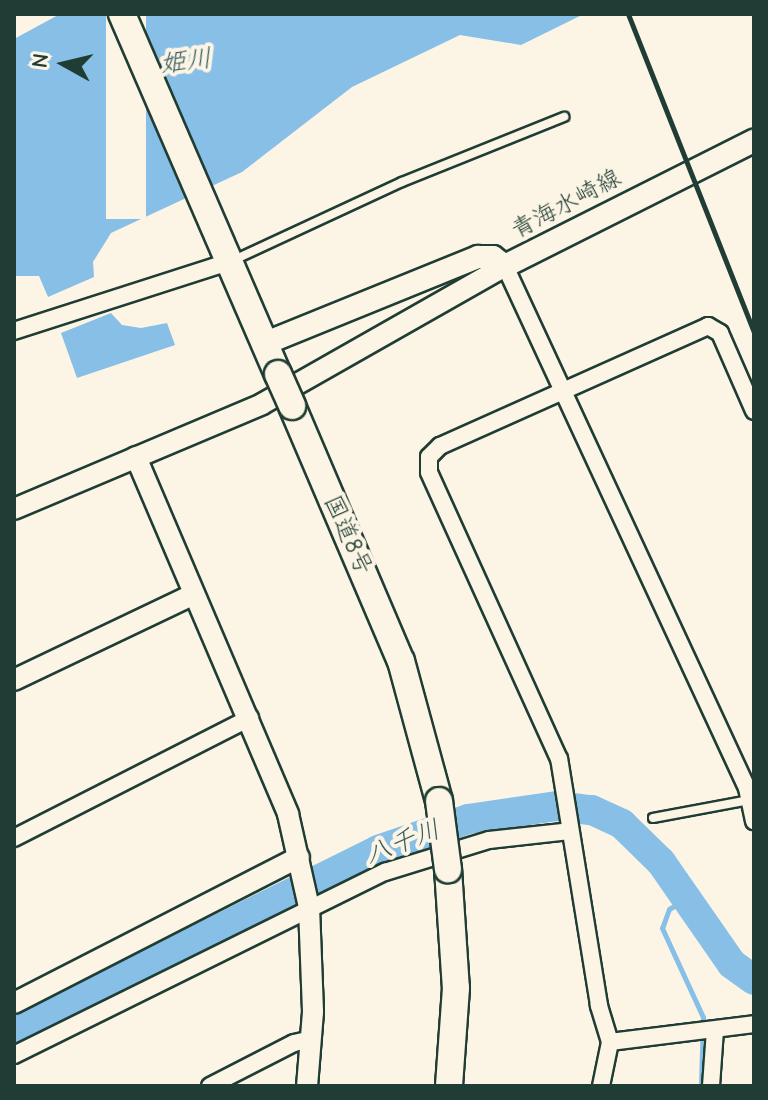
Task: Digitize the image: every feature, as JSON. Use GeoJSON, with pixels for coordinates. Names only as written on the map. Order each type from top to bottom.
{"type":"FeatureCollection","features":[{"type":"Feature","properties":{"kind":"highway","name":"国道8号"},"geometry":{"type":"LineString","coordinates":[[122,14],[401,661],[439,801],[448,869],[456,988],[449,1086]]}},
{"type":"Feature","properties":{"kind":"main road","name":"青海水崎線"},"geometry":{"type":"LineString","coordinates":[[260,332],[478,257],[493,257],[505,266],[754,141]]}},
{"type":"Feature","properties":{"kind":"street"},"geometry":{"type":"LineString","coordinates":[[14,331],[230,263]]}},
{"type":"Feature","properties":{"kind":"street"},"geometry":{"type":"LineString","coordinates":[[14,509],[326,371],[505,266],[671,620],[751,800],[754,821]]}},
{"type":"Feature","properties":{"kind":"street"},"geometry":{"type":"LineString","coordinates":[[601,1086],[610,1042],[599,1005],[552,742],[428,464],[440,446],[708,326],[720,333],[754,411]]}},
{"type":"Feature","properties":{"kind":"street"},"geometry":{"type":"LineString","coordinates":[[136,457],[250,718],[288,814],[309,907],[312,1039],[307,1086]]}},
{"type":"Feature","properties":{"kind":"street"},"geometry":{"type":"LineString","coordinates":[[14,680],[194,594]]}},
{"type":"Feature","properties":{"kind":"street"},"geometry":{"type":"LineString","coordinates":[[14,838],[250,718]]}},
{"type":"Feature","properties":{"kind":"street"},"geometry":{"type":"LineString","coordinates":[[14,1055],[309,907],[425,857],[489,840],[570,831]]}},
{"type":"Feature","properties":{"kind":"street"},"geometry":{"type":"LineString","coordinates":[[14,1003],[299,857]]}},
{"type":"Feature","properties":{"kind":"street"},"geometry":{"type":"LineString","coordinates":[[610,1042],[754,1024]]}},
{"type":"Feature","properties":{"kind":"street"},"geometry":{"type":"LineString","coordinates":[[711,1086],[715,1030]]}},
{"type":"Feature","properties":{"kind":"street"},"geometry":{"type":"LineString","coordinates":[[210,1086],[294,1043],[312,1039]]}},
{"type":"Feature","properties":{"kind":"lane"},"geometry":{"type":"LineString","coordinates":[[230,263],[402,182],[564,117]]}},
{"type":"Feature","properties":{"kind":"lane"},"geometry":{"type":"LineString","coordinates":[[653,818],[751,800]]}},
{"type":"Feature","properties":{"kind":"water","name":"姫川"},"geometry":{"type":"Polygon","coordinates":[[[60,14],[584,14],[521,45],[460,35],[352,87],[242,172],[111,233],[93,262],[94,277],[48,297],[39,276],[14,276],[14,39],[60,14]]]}},
{"type":"Feature","properties":{"kind":"water"},"geometry":{"type":"Polygon","coordinates":[[[111,313],[122,325],[141,328],[167,323],[175,345],[77,378],[61,333],[111,313]]]}},
{"type":"Feature","properties":{"kind":"pier"},"geometry":{"type":"Polygon","coordinates":[[[106,14],[146,14],[146,219],[106,219],[106,14]]]}},
{"type":"Feature","properties":{"kind":"waterway","name":"八千川"},"geometry":{"type":"LineString","coordinates":[[14,1031],[378,850],[468,819],[557,806],[592,810],[622,824],[661,862],[732,964],[754,980]]}},
{"type":"Feature","properties":{"kind":"waterway"},"geometry":{"type":"LineString","coordinates":[[684,900],[669,909],[662,928],[703,1017],[701,1086]]}},
{"type":"Feature","properties":{"kind":"railway"},"geometry":{"type":"LineString","coordinates":[[628,14],[754,332]]}}]}
